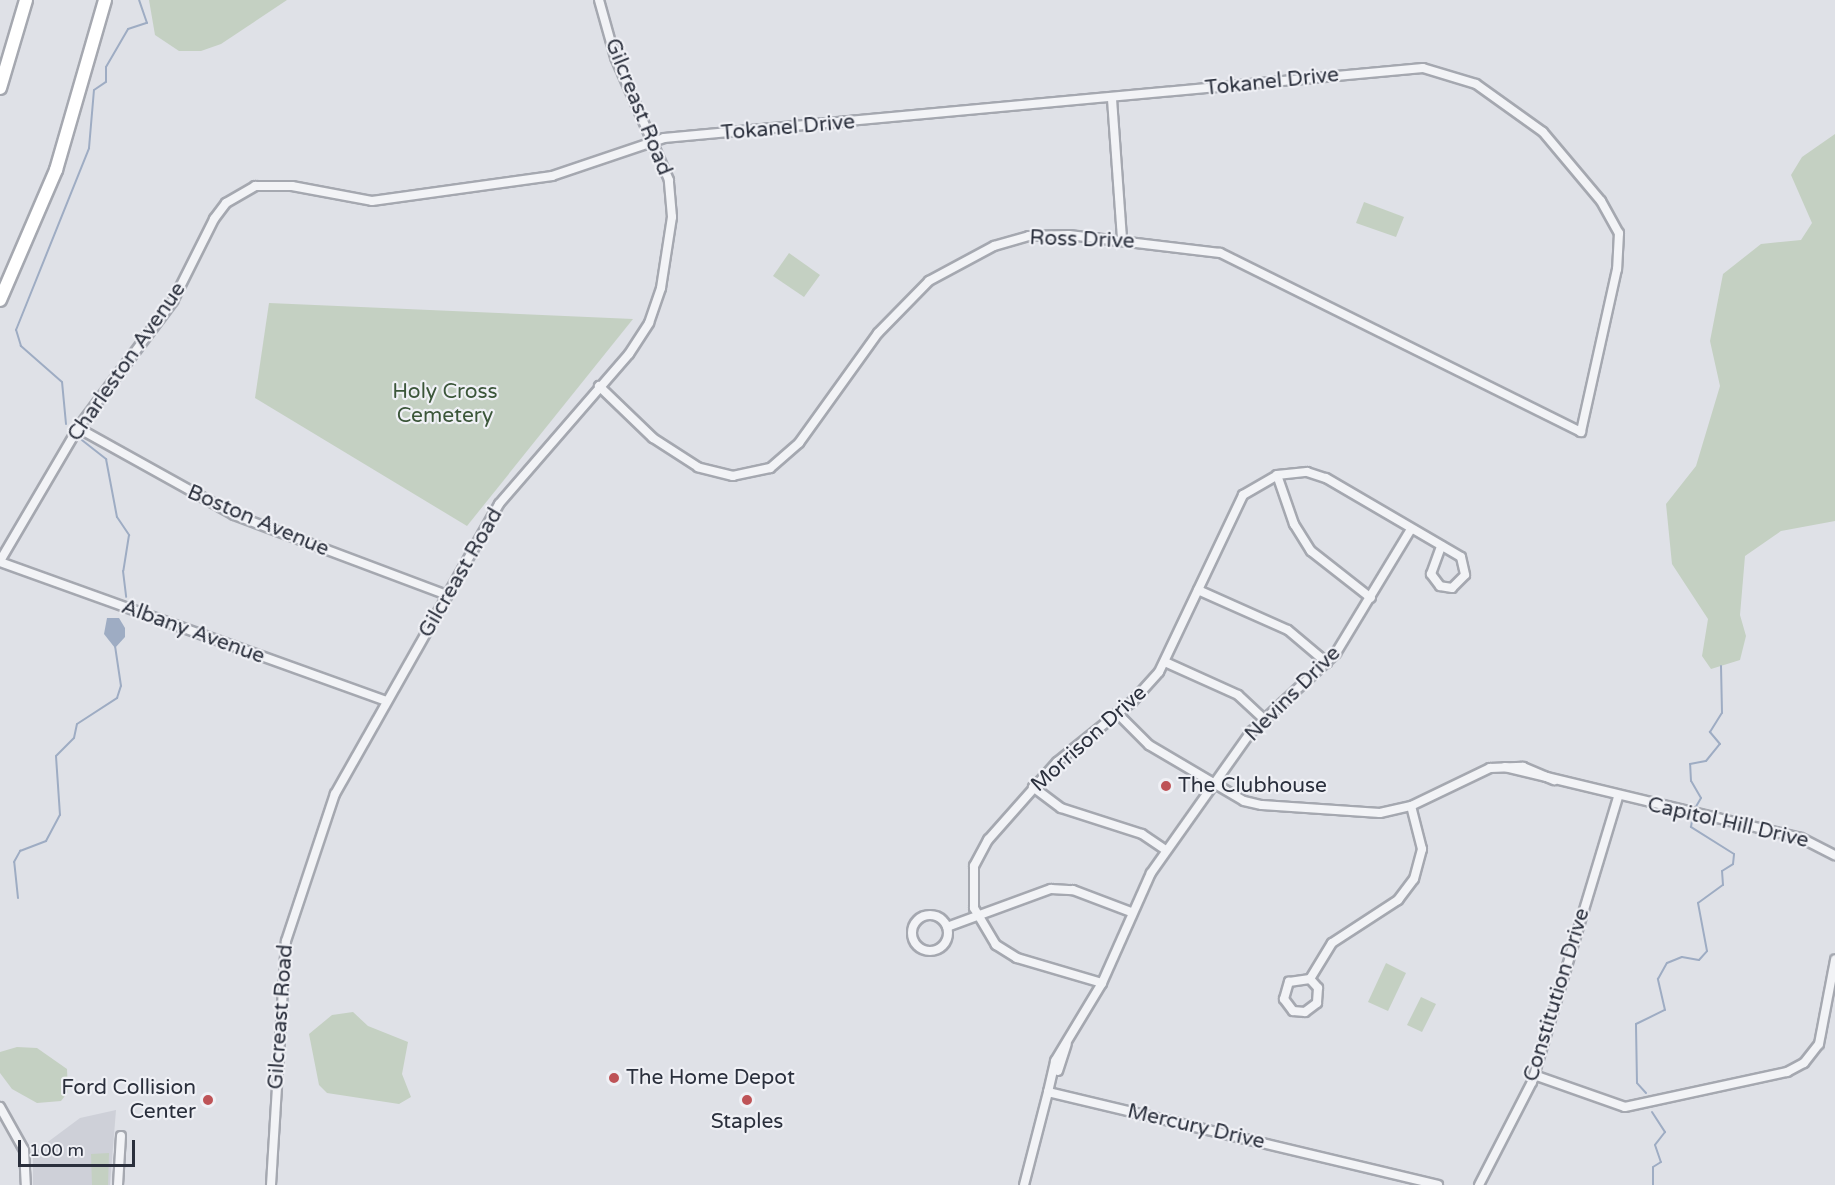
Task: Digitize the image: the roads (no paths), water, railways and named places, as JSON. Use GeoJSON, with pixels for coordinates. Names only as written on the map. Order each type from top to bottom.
{"type":"FeatureCollection","features":[{"type":"Feature","properties":{"kind":"highway"},"geometry":{"type":"LineString","coordinates":[[0,88],[26,0]]}},
{"type":"Feature","properties":{"kind":"highway"},"geometry":{"type":"LineString","coordinates":[[0,300],[56,170],[105,0]]}},
{"type":"Feature","properties":{"kind":"street","name":"Gilcreast Road"},"geometry":{"type":"LineString","coordinates":[[271,1185],[286,941],[328,811],[387,701],[509,490],[640,339],[661,288],[672,198],[655,141],[615,57],[599,0]]}},
{"type":"Feature","properties":{"kind":"street","name":"Tokanel Drive"},"geometry":{"type":"LineString","coordinates":[[655,141],[1423,68],[1459,75],[1521,115],[1562,151],[1619,233],[1617,269],[1581,432]]}},
{"type":"Feature","properties":{"kind":"street"},"geometry":{"type":"LineString","coordinates":[[1112,99],[1122,240]]}},
{"type":"Feature","properties":{"kind":"street","name":"Charleston Avenue"},"geometry":{"type":"LineString","coordinates":[[0,562],[78,428],[173,301],[214,219],[239,194],[274,184],[363,200],[406,197],[570,172],[655,141]]}},
{"type":"Feature","properties":{"kind":"street","name":"Ross Drive"},"geometry":{"type":"LineString","coordinates":[[599,386],[682,459],[716,473],[752,474],[786,458],[879,333],[944,270],[977,252],[1029,236],[1122,240],[1220,253],[1581,432]]}},
{"type":"Feature","properties":{"kind":"street","name":"Boston Avenue"},"geometry":{"type":"LineString","coordinates":[[78,428],[234,515],[447,595]]}},
{"type":"Feature","properties":{"kind":"street","name":"Morrison Drive"},"geometry":{"type":"LineString","coordinates":[[1102,983],[1003,952],[977,916],[970,892],[976,858],[1057,762],[1118,714],[1165,662],[1235,505],[1250,488],[1277,475],[1307,472],[1326,478],[1441,546],[1466,567],[1462,582],[1452,588],[1440,586],[1431,574],[1441,546]]}},
{"type":"Feature","properties":{"kind":"street"},"geometry":{"type":"LineString","coordinates":[[1277,475],[1283,499],[1316,557],[1371,598]]}},
{"type":"Feature","properties":{"kind":"street","name":"Nevins Drive"},"geometry":{"type":"LineString","coordinates":[[1048,1092],[1055,1061],[1102,983],[1131,912],[1166,850],[1215,780],[1263,718],[1327,663],[1371,598],[1411,529]]}},
{"type":"Feature","properties":{"kind":"street","name":"Albany Avenue"},"geometry":{"type":"LineString","coordinates":[[0,562],[387,701]]}},
{"type":"Feature","properties":{"kind":"street"},"geometry":{"type":"LineString","coordinates":[[1198,590],[1288,630],[1327,663]]}},
{"type":"Feature","properties":{"kind":"street"},"geometry":{"type":"LineString","coordinates":[[1165,662],[1238,696],[1263,718]]}},
{"type":"Feature","properties":{"kind":"street","name":"Capitol Hill Drive"},"geometry":{"type":"LineString","coordinates":[[1118,714],[1141,740],[1215,780],[1245,801],[1262,805],[1373,813],[1411,806],[1476,772],[1505,767],[1533,770],[1554,780],[1618,798],[1801,838],[1835,855]]}},
{"type":"Feature","properties":{"kind":"street"},"geometry":{"type":"LineString","coordinates":[[1034,787],[1061,808],[1142,834],[1166,850]]}},
{"type":"Feature","properties":{"kind":"street","name":"Constitution Drive"},"geometry":{"type":"LineString","coordinates":[[1479,1185],[1534,1075],[1618,798]]}},
{"type":"Feature","properties":{"kind":"street"},"geometry":{"type":"LineString","coordinates":[[1310,979],[1340,936],[1410,887],[1422,849],[1411,806]]}},
{"type":"Feature","properties":{"kind":"street"},"geometry":{"type":"LineString","coordinates":[[947,927],[1022,898],[1073,890],[1131,912]]}},
{"type":"Feature","properties":{"kind":"street"},"geometry":{"type":"LineString","coordinates":[[925,916],[936,916],[947,927],[946,941],[939,949],[924,950],[914,941],[914,926],[925,916]]}},
{"type":"Feature","properties":{"kind":"street"},"geometry":{"type":"LineString","coordinates":[[1534,1075],[1625,1107],[1787,1072],[1804,1064],[1819,1044],[1835,960]]}},
{"type":"Feature","properties":{"kind":"street"},"geometry":{"type":"LineString","coordinates":[[1295,978],[1310,979],[1318,988],[1317,1003],[1305,1012],[1290,1009],[1284,999],[1286,984],[1295,978]]}},
{"type":"Feature","properties":{"kind":"street"},"geometry":{"type":"LineString","coordinates":[[1024,1185],[1048,1092]]}},
{"type":"Feature","properties":{"kind":"street","name":"Mercury Drive"},"geometry":{"type":"LineString","coordinates":[[1048,1092],[1438,1185]]}},
{"type":"Feature","properties":{"kind":"street"},"geometry":{"type":"LineString","coordinates":[[0,1107],[24,1150],[26,1185]]}},
{"type":"Feature","properties":{"kind":"street"},"geometry":{"type":"LineString","coordinates":[[118,1185],[121,1136]]}},
{"type":"Feature","properties":{"kind":"water"},"geometry":{"type":"Polygon","coordinates":[[[107,618],[119,618],[125,628],[125,637],[115,648],[104,634],[107,618]]]}},
{"type":"Feature","properties":{"kind":"waterway"},"geometry":{"type":"LineString","coordinates":[[66,424],[62,382],[21,346],[16,330],[89,148],[94,90],[106,82],[106,67],[128,29],[147,23],[139,0]]}},
{"type":"Feature","properties":{"kind":"waterway"},"geometry":{"type":"LineString","coordinates":[[78,437],[106,459],[117,517],[129,535],[123,571],[126,597]]}},
{"type":"Feature","properties":{"kind":"waterway"},"geometry":{"type":"LineString","coordinates":[[18,898],[14,862],[20,851],[46,841],[60,815],[56,756],[74,738],[77,724],[117,698],[121,686],[115,646]]}},
{"type":"Feature","properties":{"kind":"waterway"},"geometry":{"type":"LineString","coordinates":[[1694,810],[1701,798],[1691,781],[1690,764],[1706,761],[1720,744],[1710,732],[1722,713],[1721,666]]}},
{"type":"Feature","properties":{"kind":"waterway"},"geometry":{"type":"LineString","coordinates":[[1646,1093],[1637,1083],[1636,1024],[1665,1010],[1658,979],[1667,963],[1682,957],[1699,960],[1707,951],[1698,903],[1723,885],[1722,871],[1733,864],[1734,854],[1691,827],[1693,815]]}},
{"type":"Feature","properties":{"kind":"waterway"},"geometry":{"type":"LineString","coordinates":[[1652,1112],[1665,1132],[1655,1145],[1661,1162],[1653,1167],[1653,1185]]}},
{"type":"Feature","properties":{"kind":"place","name":"The Clubhouse"},"geometry":{"type":"Point","coordinates":[1166,786]}},
{"type":"Feature","properties":{"kind":"place","name":"The Home Depot"},"geometry":{"type":"Point","coordinates":[614,1078]}},
{"type":"Feature","properties":{"kind":"place","name":"Ford Collision Center"},"geometry":{"type":"Point","coordinates":[208,1100]}},
{"type":"Feature","properties":{"kind":"place","name":"Staples"},"geometry":{"type":"Point","coordinates":[747,1100]}},
{"type":"Feature","properties":{"kind":"park label","name":"Holy Cross Cemetery"},"geometry":{"type":"Point","coordinates":[445,404]}}]}
